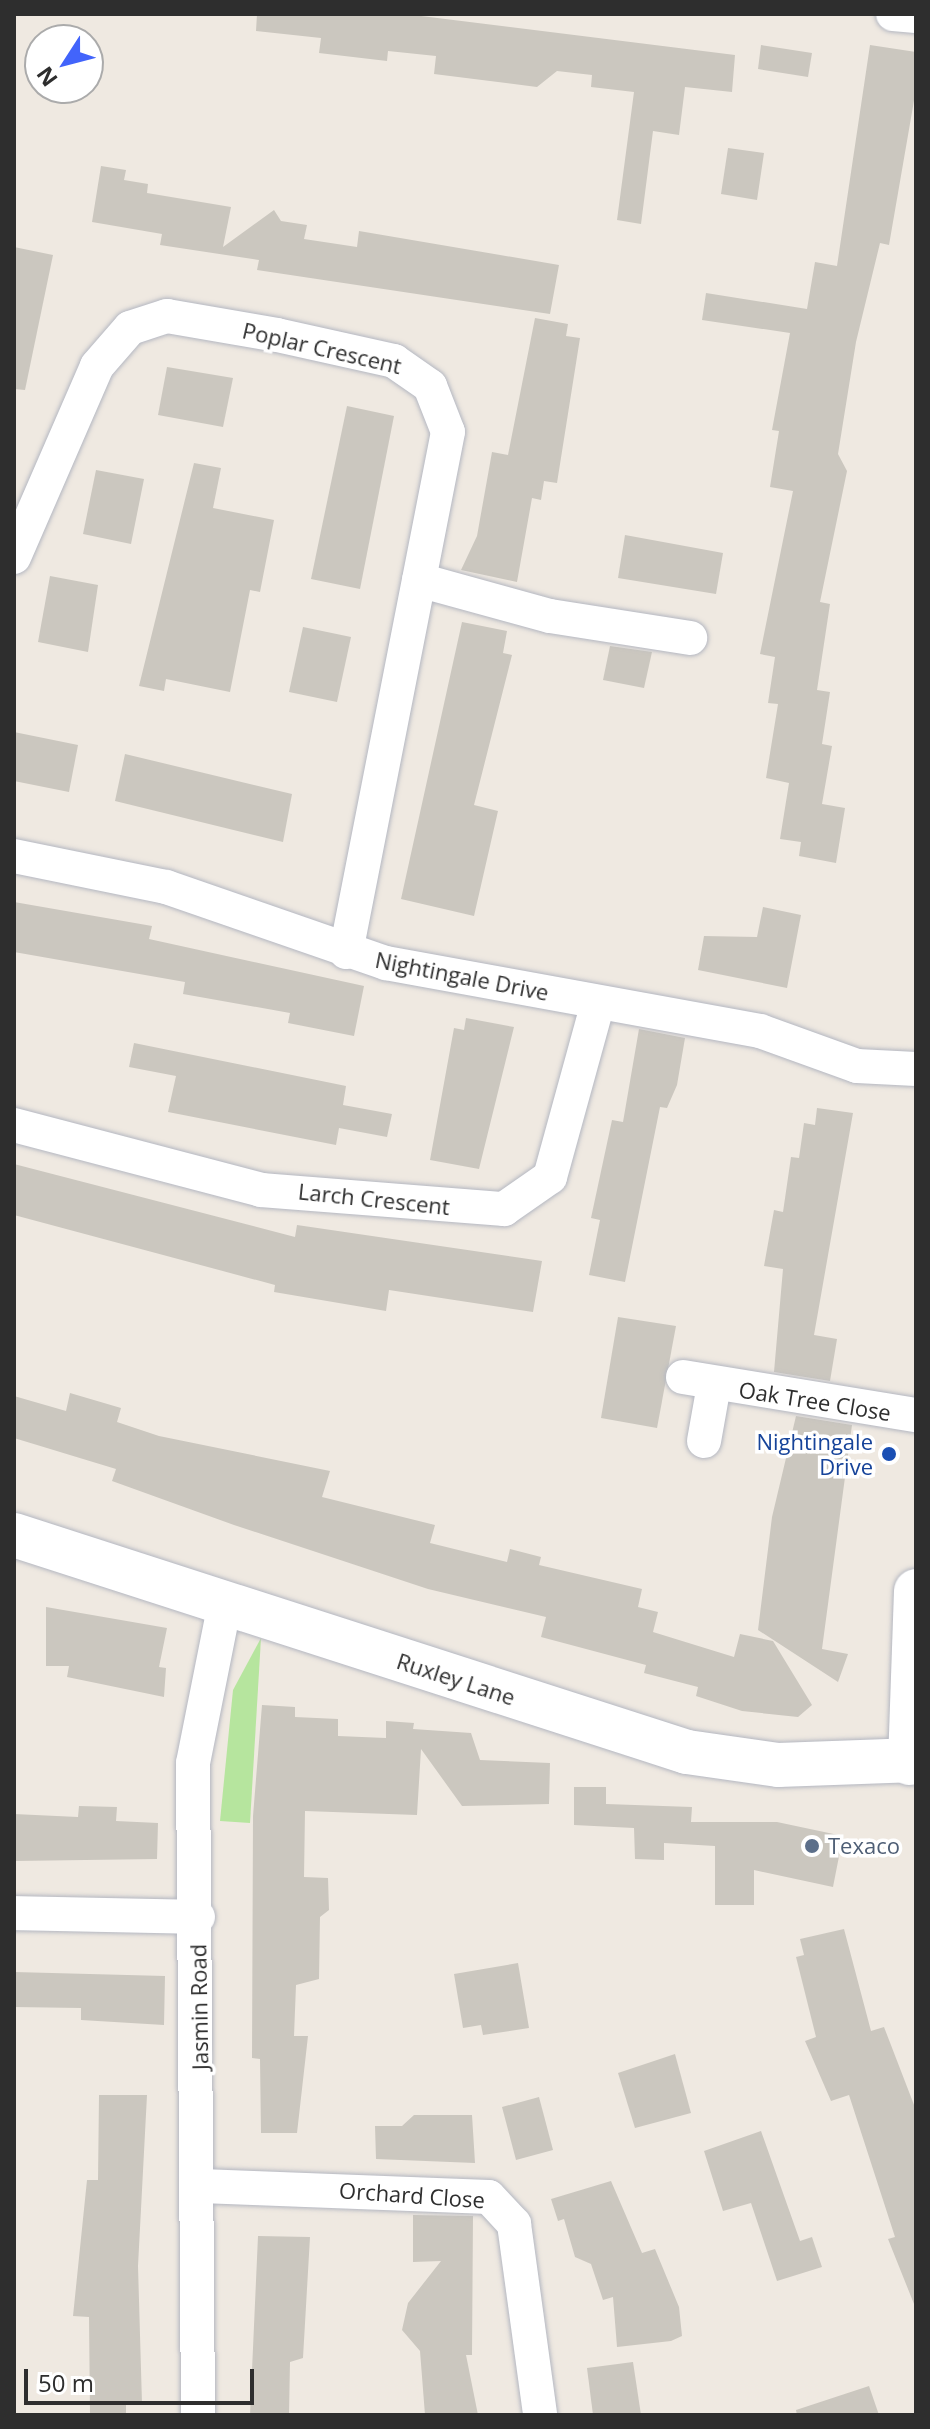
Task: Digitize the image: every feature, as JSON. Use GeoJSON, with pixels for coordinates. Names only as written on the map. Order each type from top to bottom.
{"type":"FeatureCollection","features":[{"type":"Feature","properties":{"kind":"main road","name":"Ruxley Lane"},"geometry":{"type":"LineString","coordinates":[[14,1535],[687,1752],[778,1765],[913,1762]]}},
{"type":"Feature","properties":{"kind":"main road"},"geometry":{"type":"LineString","coordinates":[[913,1762],[915,1618]]}},
{"type":"Feature","properties":{"kind":"street"},"geometry":{"type":"LineString","coordinates":[[893,14],[916,16]]}},
{"type":"Feature","properties":{"kind":"street","name":"Poplar Crescent"},"geometry":{"type":"LineString","coordinates":[[14,557],[97,366],[130,328],[167,316],[415,370],[448,432],[346,952]]}},
{"type":"Feature","properties":{"kind":"street"},"geometry":{"type":"LineString","coordinates":[[419,580],[550,616],[690,638]]}},
{"type":"Feature","properties":{"kind":"street","name":"Nightingale Drive"},"geometry":{"type":"LineString","coordinates":[[14,856],[166,887],[346,952],[598,1003],[760,1031],[857,1066],[916,1069]]}},
{"type":"Feature","properties":{"kind":"street","name":"Larch Crescent"},"geometry":{"type":"LineString","coordinates":[[14,1125],[261,1190],[504,1209],[550,1177],[598,1003]]}},
{"type":"Feature","properties":{"kind":"street","name":"Oak Tree Close"},"geometry":{"type":"LineString","coordinates":[[704,1441],[698,1381],[916,1415]]}},
{"type":"Feature","properties":{"kind":"street","name":"Jasmin Road"},"geometry":{"type":"LineString","coordinates":[[198,2415],[201,2186],[193,1763],[225,1603]]}},
{"type":"Feature","properties":{"kind":"street"},"geometry":{"type":"LineString","coordinates":[[14,1913],[198,1917]]}},
{"type":"Feature","properties":{"kind":"street","name":"Orchard Close"},"geometry":{"type":"LineString","coordinates":[[201,2186],[489,2197],[514,2224],[540,2415]]}},
{"type":"Feature","properties":{"kind":"green space"},"geometry":{"type":"Polygon","coordinates":[[[261,1638],[250,1823],[220,1821],[233,1690],[261,1638]]]}},
{"type":"Feature","properties":{"kind":"building"},"geometry":{"type":"Polygon","coordinates":[[[257,14],[405,14],[735,55],[732,92],[685,87],[679,135],[653,131],[641,224],[617,220],[634,92],[591,87],[592,75],[557,71],[537,87],[434,74],[436,56],[388,51],[387,61],[319,53],[321,38],[256,31],[257,14]]]}},
{"type":"Feature","properties":{"kind":"building"},"geometry":{"type":"Polygon","coordinates":[[[761,45],[812,53],[808,77],[758,69],[761,45]]]}},
{"type":"Feature","properties":{"kind":"building"},"geometry":{"type":"Polygon","coordinates":[[[870,45],[916,52],[916,89],[889,245],[880,243],[856,342],[838,454],[847,471],[820,602],[830,604],[817,690],[830,692],[822,744],[832,746],[822,804],[845,808],[836,863],[799,856],[801,842],[780,839],[789,783],[766,778],[778,704],[768,703],[775,657],[760,654],[793,491],[770,487],[779,431],[772,430],[790,333],[702,320],[706,293],[807,309],[815,262],[837,266],[870,45]]]}},
{"type":"Feature","properties":{"kind":"building"},"geometry":{"type":"Polygon","coordinates":[[[728,148],[764,153],[757,200],[721,194],[728,148]]]}},
{"type":"Feature","properties":{"kind":"building"},"geometry":{"type":"Polygon","coordinates":[[[101,166],[126,170],[124,180],[148,184],[147,193],[231,207],[223,247],[274,210],[281,221],[307,225],[304,239],[357,247],[359,231],[559,265],[550,314],[257,270],[259,260],[160,245],[162,234],[92,222],[101,166]]]}},
{"type":"Feature","properties":{"kind":"building"},"geometry":{"type":"Polygon","coordinates":[[[14,247],[53,255],[25,390],[14,389],[14,247]]]}},
{"type":"Feature","properties":{"kind":"building"},"geometry":{"type":"Polygon","coordinates":[[[535,318],[568,324],[566,336],[580,338],[557,483],[544,481],[541,500],[532,498],[517,582],[461,570],[477,536],[492,452],[508,455],[535,318]]]}},
{"type":"Feature","properties":{"kind":"building"},"geometry":{"type":"Polygon","coordinates":[[[167,367],[233,378],[223,427],[158,415],[167,367]]]}},
{"type":"Feature","properties":{"kind":"building"},"geometry":{"type":"Polygon","coordinates":[[[347,406],[394,416],[360,589],[311,579],[347,406]]]}},
{"type":"Feature","properties":{"kind":"building"},"geometry":{"type":"Polygon","coordinates":[[[194,463],[221,468],[213,508],[274,520],[260,592],[250,590],[230,692],[166,679],[164,691],[139,686],[194,463]]]}},
{"type":"Feature","properties":{"kind":"building"},"geometry":{"type":"Polygon","coordinates":[[[96,470],[144,479],[131,544],[83,534],[96,470]]]}},
{"type":"Feature","properties":{"kind":"building"},"geometry":{"type":"Polygon","coordinates":[[[625,535],[723,553],[716,594],[618,578],[625,535]]]}},
{"type":"Feature","properties":{"kind":"building"},"geometry":{"type":"Polygon","coordinates":[[[50,576],[98,585],[88,652],[38,642],[50,576]]]}},
{"type":"Feature","properties":{"kind":"building"},"geometry":{"type":"Polygon","coordinates":[[[462,622],[507,631],[503,653],[512,655],[474,805],[498,811],[474,916],[401,899],[462,622]]]}},
{"type":"Feature","properties":{"kind":"building"},"geometry":{"type":"Polygon","coordinates":[[[303,627],[351,637],[337,702],[289,692],[303,627]]]}},
{"type":"Feature","properties":{"kind":"building"},"geometry":{"type":"Polygon","coordinates":[[[610,646],[652,652],[644,688],[603,680],[610,646]]]}},
{"type":"Feature","properties":{"kind":"building"},"geometry":{"type":"Polygon","coordinates":[[[14,732],[78,745],[69,792],[14,781],[14,732]]]}},
{"type":"Feature","properties":{"kind":"building"},"geometry":{"type":"Polygon","coordinates":[[[125,754],[292,794],[283,842],[115,801],[125,754]]]}},
{"type":"Feature","properties":{"kind":"building"},"geometry":{"type":"Polygon","coordinates":[[[14,902],[152,926],[149,939],[364,986],[354,1036],[288,1023],[290,1013],[183,994],[185,982],[14,952],[14,902]]]}},
{"type":"Feature","properties":{"kind":"building"},"geometry":{"type":"Polygon","coordinates":[[[763,907],[801,915],[787,988],[698,970],[704,936],[757,937],[763,907]]]}},
{"type":"Feature","properties":{"kind":"building"},"geometry":{"type":"Polygon","coordinates":[[[466,1018],[514,1027],[479,1169],[430,1160],[454,1028],[464,1030],[466,1018]]]}},
{"type":"Feature","properties":{"kind":"building"},"geometry":{"type":"Polygon","coordinates":[[[639,1029],[685,1038],[677,1085],[667,1108],[660,1107],[625,1282],[589,1275],[600,1220],[591,1218],[612,1120],[623,1122],[639,1029]]]}},
{"type":"Feature","properties":{"kind":"building"},"geometry":{"type":"Polygon","coordinates":[[[134,1043],[346,1086],[343,1105],[392,1114],[387,1137],[339,1128],[336,1145],[168,1112],[176,1076],[129,1067],[134,1043]]]}},
{"type":"Feature","properties":{"kind":"building"},"geometry":{"type":"Polygon","coordinates":[[[817,1108],[853,1113],[814,1335],[837,1339],[830,1381],[774,1372],[783,1269],[764,1266],[774,1210],[783,1212],[791,1157],[799,1158],[804,1123],[815,1125],[817,1108]]]}},
{"type":"Feature","properties":{"kind":"building"},"geometry":{"type":"Polygon","coordinates":[[[14,1164],[295,1237],[297,1225],[542,1261],[533,1312],[389,1290],[386,1311],[274,1292],[275,1285],[14,1215],[14,1164]]]}},
{"type":"Feature","properties":{"kind":"building"},"geometry":{"type":"Polygon","coordinates":[[[618,1317],[676,1326],[657,1428],[601,1418],[618,1317]]]}},
{"type":"Feature","properties":{"kind":"building"},"geometry":{"type":"Polygon","coordinates":[[[70,1393],[121,1408],[117,1422],[159,1436],[330,1471],[322,1497],[435,1525],[430,1543],[507,1562],[510,1549],[541,1557],[539,1565],[642,1589],[638,1607],[658,1612],[653,1632],[734,1657],[740,1634],[773,1641],[812,1705],[798,1717],[742,1711],[696,1696],[698,1687],[644,1673],[646,1665],[541,1637],[546,1617],[428,1589],[234,1525],[112,1481],[116,1469],[14,1438],[14,1396],[66,1411],[70,1393]]]}},
{"type":"Feature","properties":{"kind":"building"},"geometry":{"type":"Polygon","coordinates":[[[796,1416],[852,1425],[822,1649],[848,1654],[838,1682],[758,1630],[772,1517],[796,1416]]]}},
{"type":"Feature","properties":{"kind":"building"},"geometry":{"type":"Polygon","coordinates":[[[46,1607],[167,1628],[159,1667],[166,1668],[164,1697],[67,1677],[69,1666],[46,1666],[46,1607]]]}},
{"type":"Feature","properties":{"kind":"building"},"geometry":{"type":"Polygon","coordinates":[[[262,1705],[295,1707],[295,1717],[338,1719],[338,1736],[386,1738],[386,1721],[414,1723],[413,1729],[471,1733],[480,1760],[550,1763],[549,1804],[462,1806],[421,1749],[417,1815],[305,1811],[304,1877],[328,1878],[329,1910],[320,1917],[319,1979],[296,1985],[294,2036],[308,2036],[297,2133],[261,2133],[260,2059],[252,2058],[253,1816],[262,1705]]]}},
{"type":"Feature","properties":{"kind":"building"},"geometry":{"type":"Polygon","coordinates":[[[574,1787],[606,1787],[606,1804],[692,1807],[691,1822],[777,1822],[843,1836],[833,1887],[754,1870],[754,1905],[715,1905],[715,1846],[664,1843],[664,1860],[635,1859],[634,1828],[574,1825],[574,1787]]]}},
{"type":"Feature","properties":{"kind":"building"},"geometry":{"type":"Polygon","coordinates":[[[79,1806],[117,1807],[116,1821],[158,1823],[157,1859],[14,1861],[14,1814],[78,1817],[79,1806]]]}},
{"type":"Feature","properties":{"kind":"building"},"geometry":{"type":"Polygon","coordinates":[[[844,1929],[871,2031],[884,2027],[916,2110],[916,2309],[888,2239],[895,2237],[849,2095],[831,2101],[805,2041],[816,2037],[796,1957],[804,1955],[800,1939],[844,1929]]]}},
{"type":"Feature","properties":{"kind":"building"},"geometry":{"type":"Polygon","coordinates":[[[518,1963],[529,2028],[483,2035],[481,2025],[463,2028],[454,1974],[518,1963]]]}},
{"type":"Feature","properties":{"kind":"building"},"geometry":{"type":"Polygon","coordinates":[[[14,1972],[165,1976],[164,2025],[81,2020],[81,2008],[14,2007],[14,1972]]]}},
{"type":"Feature","properties":{"kind":"building"},"geometry":{"type":"Polygon","coordinates":[[[675,2054],[691,2113],[635,2128],[618,2073],[675,2054]]]}},
{"type":"Feature","properties":{"kind":"building"},"geometry":{"type":"Polygon","coordinates":[[[99,2095],[147,2095],[138,2266],[142,2403],[126,2403],[126,2415],[90,2415],[89,2317],[73,2316],[87,2180],[98,2180],[99,2095]]]}},
{"type":"Feature","properties":{"kind":"building"},"geometry":{"type":"Polygon","coordinates":[[[539,2097],[553,2150],[516,2160],[502,2107],[539,2097]]]}},
{"type":"Feature","properties":{"kind":"building"},"geometry":{"type":"Polygon","coordinates":[[[414,2115],[472,2115],[475,2163],[376,2159],[375,2126],[402,2126],[414,2115]]]}},
{"type":"Feature","properties":{"kind":"building"},"geometry":{"type":"Polygon","coordinates":[[[761,2131],[800,2241],[812,2237],[822,2267],[777,2281],[751,2203],[723,2211],[704,2151],[761,2131]]]}},
{"type":"Feature","properties":{"kind":"building"},"geometry":{"type":"Polygon","coordinates":[[[611,2181],[642,2253],[655,2249],[679,2307],[682,2336],[671,2341],[617,2347],[613,2297],[603,2300],[591,2264],[575,2257],[564,2219],[558,2221],[551,2199],[611,2181]]]}},
{"type":"Feature","properties":{"kind":"building"},"geometry":{"type":"Polygon","coordinates":[[[413,2215],[473,2216],[472,2355],[466,2355],[478,2415],[425,2415],[420,2351],[402,2330],[408,2303],[441,2261],[413,2262],[413,2215]]]}},
{"type":"Feature","properties":{"kind":"building"},"geometry":{"type":"Polygon","coordinates":[[[258,2236],[310,2237],[303,2358],[290,2362],[289,2415],[250,2415],[258,2236]]]}},
{"type":"Feature","properties":{"kind":"building"},"geometry":{"type":"Polygon","coordinates":[[[633,2362],[641,2415],[593,2415],[587,2368],[633,2362]]]}},
{"type":"Feature","properties":{"kind":"building"},"geometry":{"type":"Polygon","coordinates":[[[869,2386],[879,2415],[797,2415],[796,2410],[869,2386]]]}},
{"type":"Feature","properties":{"kind":"place","name":"Nightingale Drive"},"geometry":{"type":"Point","coordinates":[889,1454]}},
{"type":"Feature","properties":{"kind":"place","name":"Texaco"},"geometry":{"type":"Point","coordinates":[812,1846]}}]}
